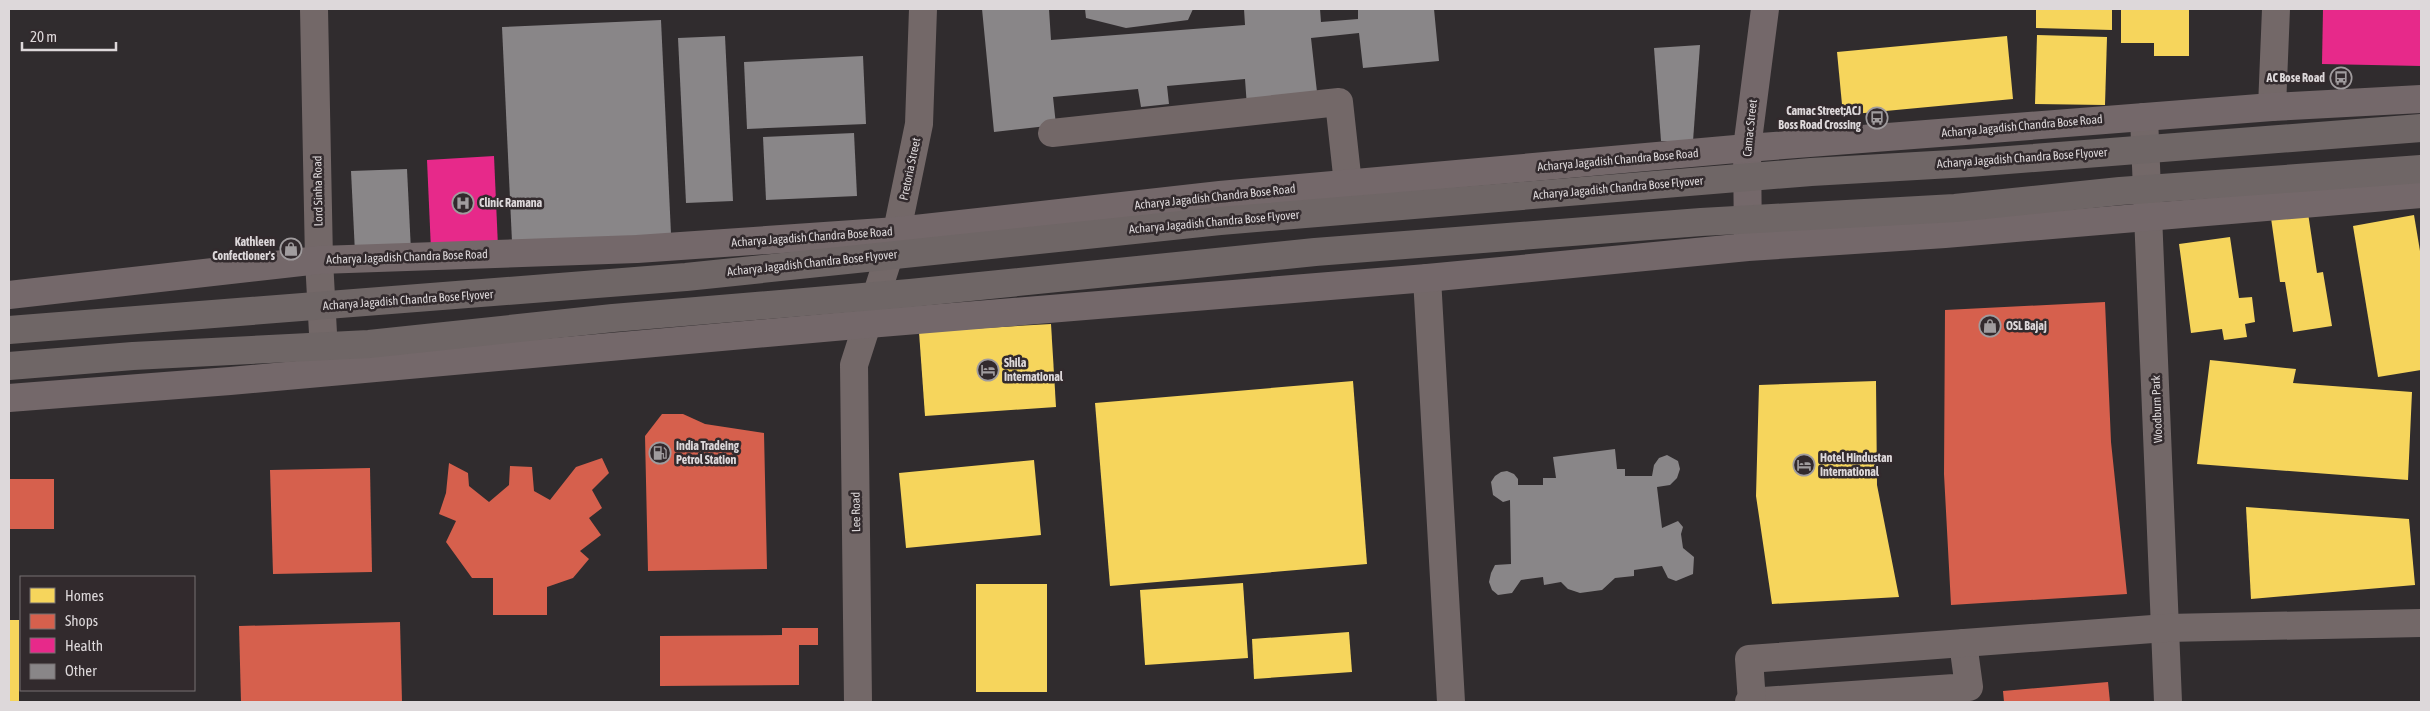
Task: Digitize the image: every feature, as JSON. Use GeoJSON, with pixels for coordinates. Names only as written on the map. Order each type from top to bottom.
{"type":"FeatureCollection","features":[{"type":"Feature","properties":{"kind":"highway","name":"Acharya Jagadish Chandra Bose Flyover"},"geometry":{"type":"LineString","coordinates":[[9,330],[686,277],[1229,220],[1811,172],[1969,163],[2421,128]]}},
{"type":"Feature","properties":{"kind":"highway"},"geometry":{"type":"LineString","coordinates":[[9,366],[143,356],[369,344],[613,318],[910,293],[1315,252],[1701,222],[1955,208],[2120,191],[2421,169]]}},
{"type":"Feature","properties":{"kind":"main road","name":"Camac Street"},"geometry":{"type":"LineString","coordinates":[[1748,248],[1747,148],[1765,9]]}},
{"type":"Feature","properties":{"kind":"main road","name":"Acharya Jagadish Chandra Bose Road"},"geometry":{"type":"LineString","coordinates":[[9,295],[63,291],[319,260],[637,248],[897,231],[1220,195],[1747,148],[2272,106],[2421,99]]}},
{"type":"Feature","properties":{"kind":"main road"},"geometry":{"type":"LineString","coordinates":[[9,398],[1427,278],[1748,248],[1945,234],[2421,194]]}},
{"type":"Feature","properties":{"kind":"street","name":"Lord Sinha Road"},"geometry":{"type":"LineString","coordinates":[[314,9],[319,260],[325,372]]}},
{"type":"Feature","properties":{"kind":"street","name":"Pretoria Street"},"geometry":{"type":"LineString","coordinates":[[868,324],[897,231],[919,124],[923,9]]}},
{"type":"Feature","properties":{"kind":"street"},"geometry":{"type":"LineString","coordinates":[[2272,106],[2276,9]]}},
{"type":"Feature","properties":{"kind":"street"},"geometry":{"type":"LineString","coordinates":[[1052,133],[1339,102],[1348,184]]}},
{"type":"Feature","properties":{"kind":"street","name":"Woodburn Park"},"geometry":{"type":"LineString","coordinates":[[2144,117],[2168,702]]}},
{"type":"Feature","properties":{"kind":"street"},"geometry":{"type":"LineString","coordinates":[[1427,278],[1451,702]]}},
{"type":"Feature","properties":{"kind":"street","name":"Lee Road"},"geometry":{"type":"LineString","coordinates":[[858,702],[854,365],[868,324]]}},
{"type":"Feature","properties":{"kind":"street"},"geometry":{"type":"LineString","coordinates":[[1963,643],[1969,687],[1750,702],[1749,659],[1963,643],[2166,628],[2421,622]]}},
{"type":"Feature","properties":{"kind":"building: Homes"},"geometry":{"type":"Polygon","coordinates":[[[2036,9],[2112,9],[2112,30],[2036,28],[2036,9]]]}},
{"type":"Feature","properties":{"kind":"building: Homes"},"geometry":{"type":"Polygon","coordinates":[[[2121,9],[2189,9],[2189,56],[2154,56],[2154,43],[2121,43],[2121,9]]]}},
{"type":"Feature","properties":{"kind":"building: Homes"},"geometry":{"type":"Polygon","coordinates":[[[2037,35],[2107,37],[2105,105],[2035,104],[2037,35]]]}},
{"type":"Feature","properties":{"kind":"building: Homes"},"geometry":{"type":"Polygon","coordinates":[[[2007,36],[2013,99],[1843,115],[1837,52],[2007,36]]]}},
{"type":"Feature","properties":{"kind":"building: Homes"},"geometry":{"type":"Polygon","coordinates":[[[2308,213],[2317,273],[2323,272],[2332,326],[2293,332],[2285,282],[2280,282],[2271,218],[2308,213]]]}},
{"type":"Feature","properties":{"kind":"building: Homes"},"geometry":{"type":"Polygon","coordinates":[[[2414,215],[2421,257],[2421,370],[2378,377],[2353,226],[2414,215]]]}},
{"type":"Feature","properties":{"kind":"building: Homes"},"geometry":{"type":"Polygon","coordinates":[[[2230,237],[2239,298],[2252,297],[2255,322],[2245,324],[2247,337],[2224,340],[2222,329],[2191,333],[2179,244],[2230,237]]]}},
{"type":"Feature","properties":{"kind":"building: Homes","name":"Shila International"},"geometry":{"type":"Polygon","coordinates":[[[1051,324],[1056,407],[925,416],[919,332],[1051,324]]]}},
{"type":"Feature","properties":{"kind":"building: Homes"},"geometry":{"type":"Polygon","coordinates":[[[2210,360],[2296,369],[2293,383],[2412,392],[2408,480],[2197,464],[2210,360]]]}},
{"type":"Feature","properties":{"kind":"building: Homes"},"geometry":{"type":"Polygon","coordinates":[[[1353,381],[1367,564],[1110,586],[1095,403],[1353,381]]]}},
{"type":"Feature","properties":{"kind":"building: Homes"},"geometry":{"type":"Polygon","coordinates":[[[1876,381],[1877,485],[1899,597],[1772,604],[1756,496],[1759,385],[1876,381]]]}},
{"type":"Feature","properties":{"kind":"building: Homes"},"geometry":{"type":"Polygon","coordinates":[[[1034,460],[1041,535],[906,548],[899,473],[1034,460]]]}},
{"type":"Feature","properties":{"kind":"building: Homes"},"geometry":{"type":"Polygon","coordinates":[[[2246,507],[2409,519],[2415,585],[2251,599],[2246,507]]]}},
{"type":"Feature","properties":{"kind":"building: Homes"},"geometry":{"type":"Polygon","coordinates":[[[1243,583],[1248,658],[1145,665],[1140,590],[1243,583]]]}},
{"type":"Feature","properties":{"kind":"building: Homes"},"geometry":{"type":"Polygon","coordinates":[[[976,584],[1047,584],[1047,692],[976,692],[976,584]]]}},
{"type":"Feature","properties":{"kind":"building: Homes"},"geometry":{"type":"Polygon","coordinates":[[[9,620],[19,620],[19,702],[9,702],[9,620]]]}},
{"type":"Feature","properties":{"kind":"building: Homes"},"geometry":{"type":"Polygon","coordinates":[[[1349,632],[1352,672],[1254,679],[1252,639],[1349,632]]]}},
{"type":"Feature","properties":{"kind":"building: Shops"},"geometry":{"type":"Polygon","coordinates":[[[2105,302],[2111,442],[2127,594],[1951,605],[1944,474],[1945,310],[2105,302]]]}},
{"type":"Feature","properties":{"kind":"building: Shops"},"geometry":{"type":"Polygon","coordinates":[[[662,414],[683,414],[705,424],[764,433],[767,569],[648,571],[645,436],[662,414]]]}},
{"type":"Feature","properties":{"kind":"building: Shops"},"geometry":{"type":"Polygon","coordinates":[[[602,458],[609,473],[592,490],[602,508],[589,518],[601,535],[580,551],[589,559],[573,578],[547,587],[547,615],[493,615],[493,578],[472,578],[446,542],[456,521],[439,514],[446,493],[449,463],[468,473],[469,486],[489,502],[509,485],[510,466],[532,467],[534,491],[550,500],[576,467],[602,458]]]}},
{"type":"Feature","properties":{"kind":"building: Shops"},"geometry":{"type":"Polygon","coordinates":[[[370,468],[372,572],[273,574],[270,470],[370,468]]]}},
{"type":"Feature","properties":{"kind":"building: Shops"},"geometry":{"type":"Polygon","coordinates":[[[9,479],[54,479],[54,529],[9,529],[9,479]]]}},
{"type":"Feature","properties":{"kind":"building: Shops"},"geometry":{"type":"Polygon","coordinates":[[[400,622],[402,702],[241,702],[239,626],[400,622]]]}},
{"type":"Feature","properties":{"kind":"building: Shops"},"geometry":{"type":"Polygon","coordinates":[[[782,628],[818,628],[818,645],[799,645],[799,685],[660,686],[660,636],[782,635],[782,628]]]}},
{"type":"Feature","properties":{"kind":"building: Shops"},"geometry":{"type":"Polygon","coordinates":[[[2108,682],[2110,702],[2004,702],[2003,691],[2108,682]]]}},
{"type":"Feature","properties":{"kind":"building: Health"},"geometry":{"type":"Polygon","coordinates":[[[2323,9],[2421,9],[2421,66],[2322,64],[2323,9]]]}},
{"type":"Feature","properties":{"kind":"building: Health","name":"Clinic Ramana"},"geometry":{"type":"Polygon","coordinates":[[[494,156],[498,247],[431,250],[427,160],[494,156]]]}},
{"type":"Feature","properties":{"kind":"building: Other"},"geometry":{"type":"Polygon","coordinates":[[[982,9],[1049,9],[1051,40],[1245,25],[1244,9],[1320,9],[1321,22],[1358,19],[1358,9],[1434,9],[1439,61],[1363,68],[1359,33],[1311,38],[1318,101],[1247,107],[1245,79],[1167,86],[1169,104],[1141,107],[1138,89],[1053,97],[1056,125],[994,132],[982,9]]]}},
{"type":"Feature","properties":{"kind":"building: Other"},"geometry":{"type":"Polygon","coordinates":[[[1085,9],[1193,9],[1188,20],[1126,28],[1086,18],[1085,9]]]}},
{"type":"Feature","properties":{"kind":"building: Other"},"geometry":{"type":"Polygon","coordinates":[[[661,20],[671,234],[512,242],[502,27],[661,20]]]}},
{"type":"Feature","properties":{"kind":"building: Other"},"geometry":{"type":"Polygon","coordinates":[[[725,36],[733,201],[686,203],[678,38],[725,36]]]}},
{"type":"Feature","properties":{"kind":"building: Other"},"geometry":{"type":"Polygon","coordinates":[[[1700,45],[1693,141],[1661,141],[1654,48],[1700,45]]]}},
{"type":"Feature","properties":{"kind":"building: Other"},"geometry":{"type":"Polygon","coordinates":[[[863,56],[866,124],[747,129],[744,62],[863,56]]]}},
{"type":"Feature","properties":{"kind":"building: Other"},"geometry":{"type":"Polygon","coordinates":[[[854,133],[857,196],[766,200],[763,137],[854,133]]]}},
{"type":"Feature","properties":{"kind":"building: Other"},"geometry":{"type":"Polygon","coordinates":[[[407,169],[411,251],[355,253],[351,171],[407,169]]]}},
{"type":"Feature","properties":{"kind":"building: Other"},"geometry":{"type":"Polygon","coordinates":[[[1615,449],[1617,469],[1625,469],[1625,476],[1652,476],[1654,465],[1659,458],[1667,455],[1678,461],[1680,469],[1677,478],[1670,485],[1657,487],[1662,528],[1678,521],[1683,527],[1681,534],[1683,548],[1694,557],[1693,574],[1676,581],[1668,578],[1662,566],[1634,570],[1634,576],[1615,578],[1602,590],[1580,593],[1568,589],[1561,582],[1544,585],[1543,577],[1521,580],[1512,593],[1498,595],[1492,590],[1489,582],[1495,565],[1511,564],[1510,500],[1503,502],[1493,495],[1491,482],[1495,476],[1507,471],[1514,474],[1518,479],[1518,485],[1543,485],[1543,478],[1556,478],[1553,457],[1615,449]]]}},
{"type":"Feature","properties":{"kind":"place","name":"AC Bose Road"},"geometry":{"type":"Point","coordinates":[2341,78]}},
{"type":"Feature","properties":{"kind":"place","name":"Camac Street;ACJ Boss Road Crossing"},"geometry":{"type":"Point","coordinates":[1877,118]}},
{"type":"Feature","properties":{"kind":"place","name":"Clinic Ramana"},"geometry":{"type":"Point","coordinates":[463,203]}},
{"type":"Feature","properties":{"kind":"place","name":"Kathleen Confectioner's"},"geometry":{"type":"Point","coordinates":[291,249]}},
{"type":"Feature","properties":{"kind":"place","name":"OSL Bajaj"},"geometry":{"type":"Point","coordinates":[1990,326]}},
{"type":"Feature","properties":{"kind":"place","name":"Shila International"},"geometry":{"type":"Point","coordinates":[988,370]}},
{"type":"Feature","properties":{"kind":"place","name":"India Tradeing Petrol Station"},"geometry":{"type":"Point","coordinates":[660,453]}},
{"type":"Feature","properties":{"kind":"place","name":"Hotel Hindustan International"},"geometry":{"type":"Point","coordinates":[1804,465]}}]}
